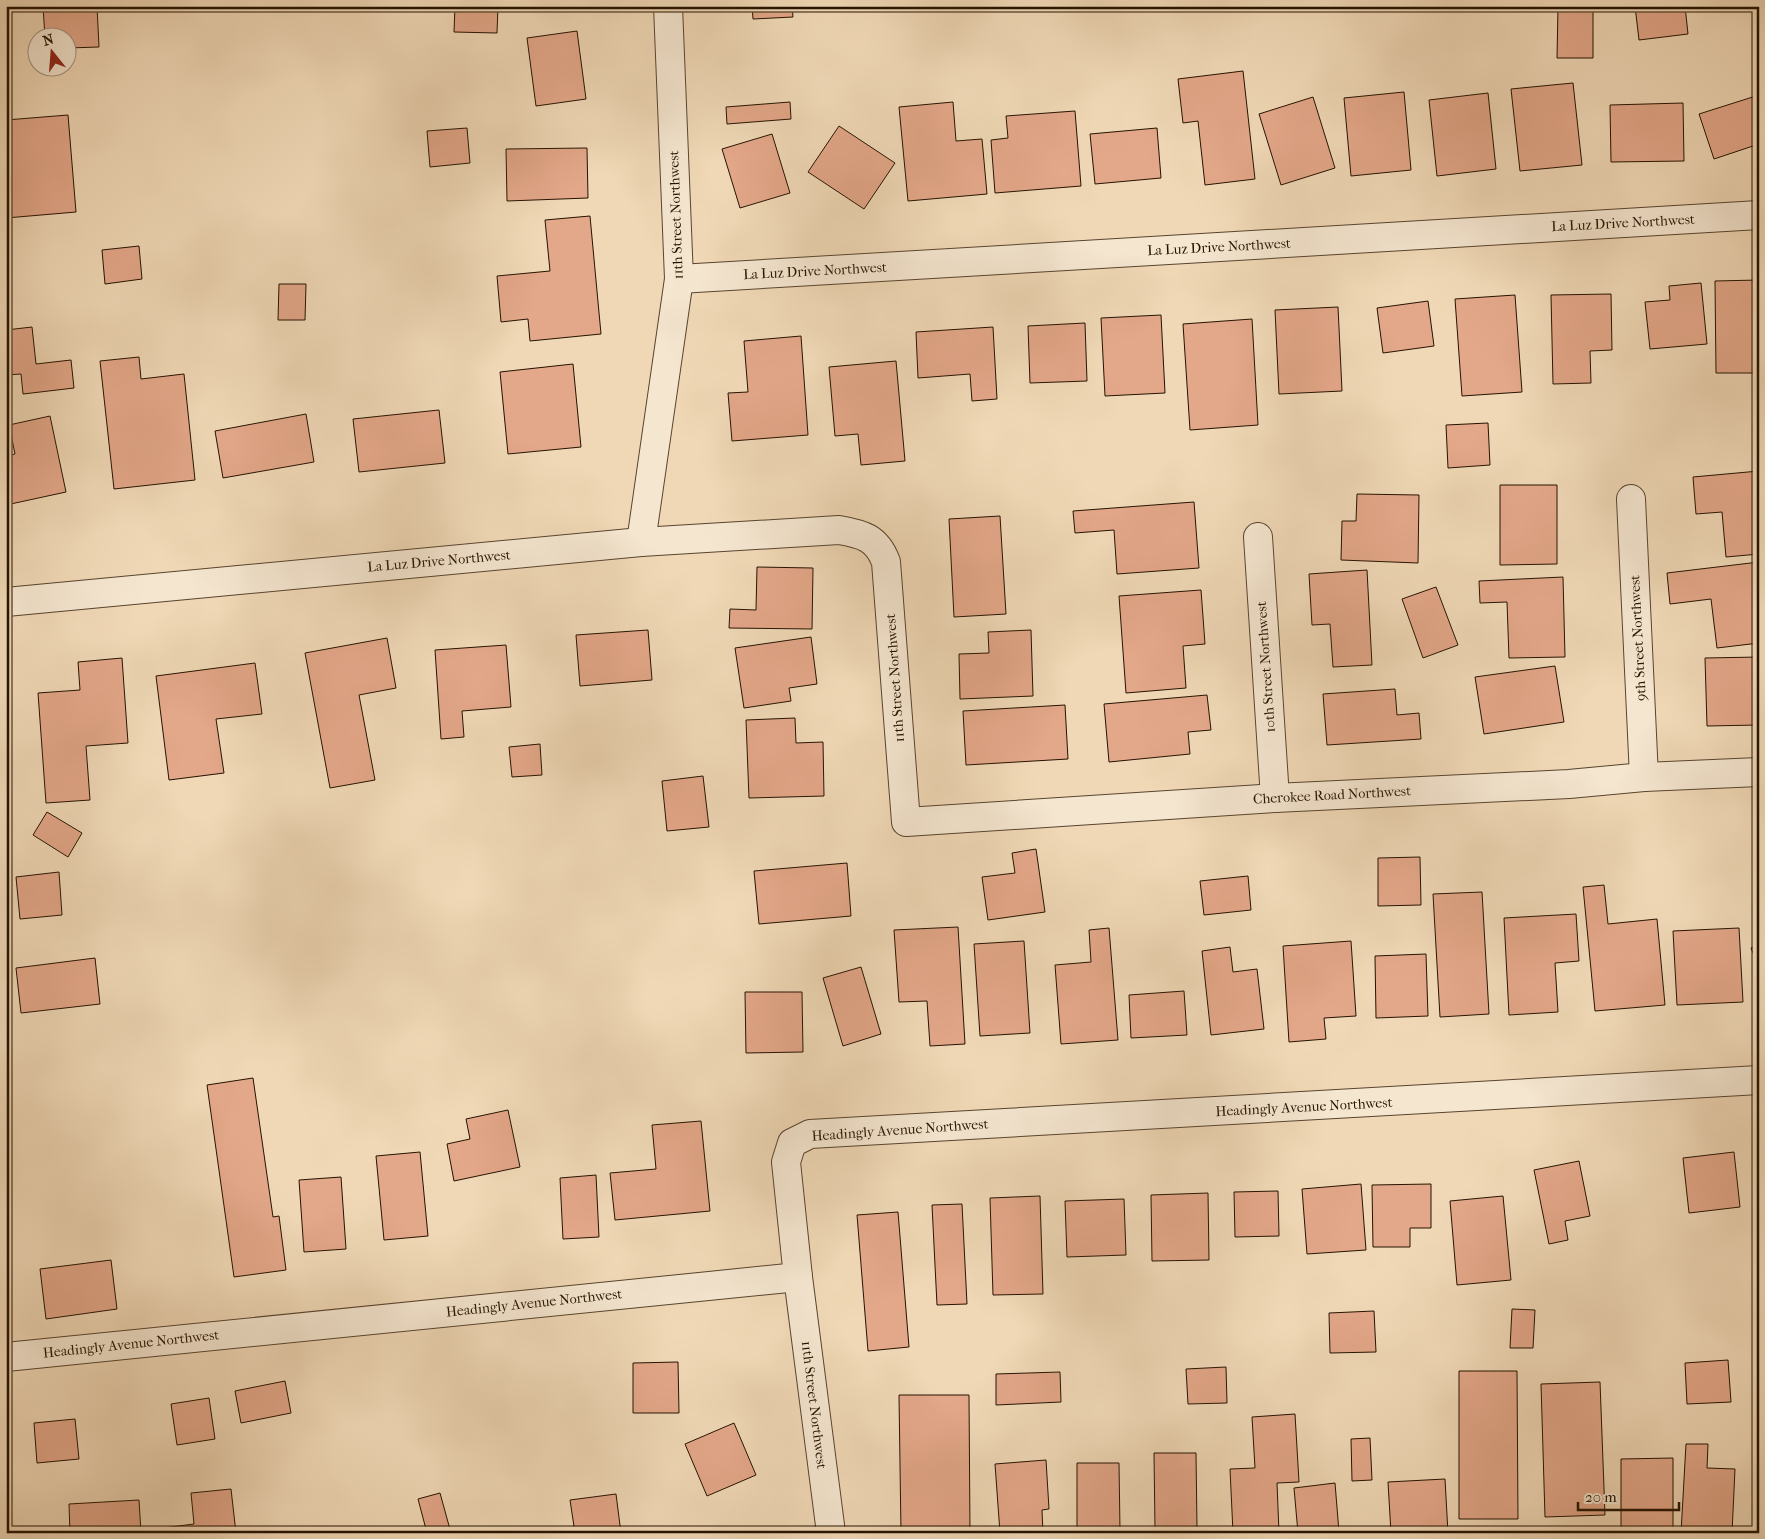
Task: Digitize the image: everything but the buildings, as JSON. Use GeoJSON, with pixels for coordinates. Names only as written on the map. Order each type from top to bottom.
{"type":"FeatureCollection","features":[{"type":"Feature","properties":{"kind":"street","name":"11th Street Northwest"},"geometry":{"type":"LineString","coordinates":[[641,542],[679,279],[668,6]]}},
{"type":"Feature","properties":{"kind":"street","name":"La Luz Drive Northwest"},"geometry":{"type":"LineString","coordinates":[[679,279],[1759,215]]}},
{"type":"Feature","properties":{"kind":"street","name":"9th Street Northwest"},"geometry":{"type":"LineString","coordinates":[[1631,499],[1644,777]]}},
{"type":"Feature","properties":{"kind":"street","name":"La Luz Drive Northwest"},"geometry":{"type":"LineString","coordinates":[[6,602],[641,542],[839,530],[855,533],[870,540]]}},
{"type":"Feature","properties":{"kind":"street","name":"10th Street Northwest"},"geometry":{"type":"LineString","coordinates":[[1258,537],[1275,798]]}},
{"type":"Feature","properties":{"kind":"street","name":"11th Street Northwest"},"geometry":{"type":"LineString","coordinates":[[870,540],[880,548],[886,562],[906,822]]}},
{"type":"Feature","properties":{"kind":"street","name":"Cherokee Road Northwest"},"geometry":{"type":"LineString","coordinates":[[906,822],[1275,798],[1569,784],[1644,777],[1759,772]]}},
{"type":"Feature","properties":{"kind":"street","name":"Headingly Avenue Northwest"},"geometry":{"type":"LineString","coordinates":[[6,1357],[798,1277],[786,1162],[792,1142],[810,1134],[1759,1080]]}},
{"type":"Feature","properties":{"kind":"street","name":"11th Street Northwest"},"geometry":{"type":"LineString","coordinates":[[798,1277],[831,1533]]}}]}
